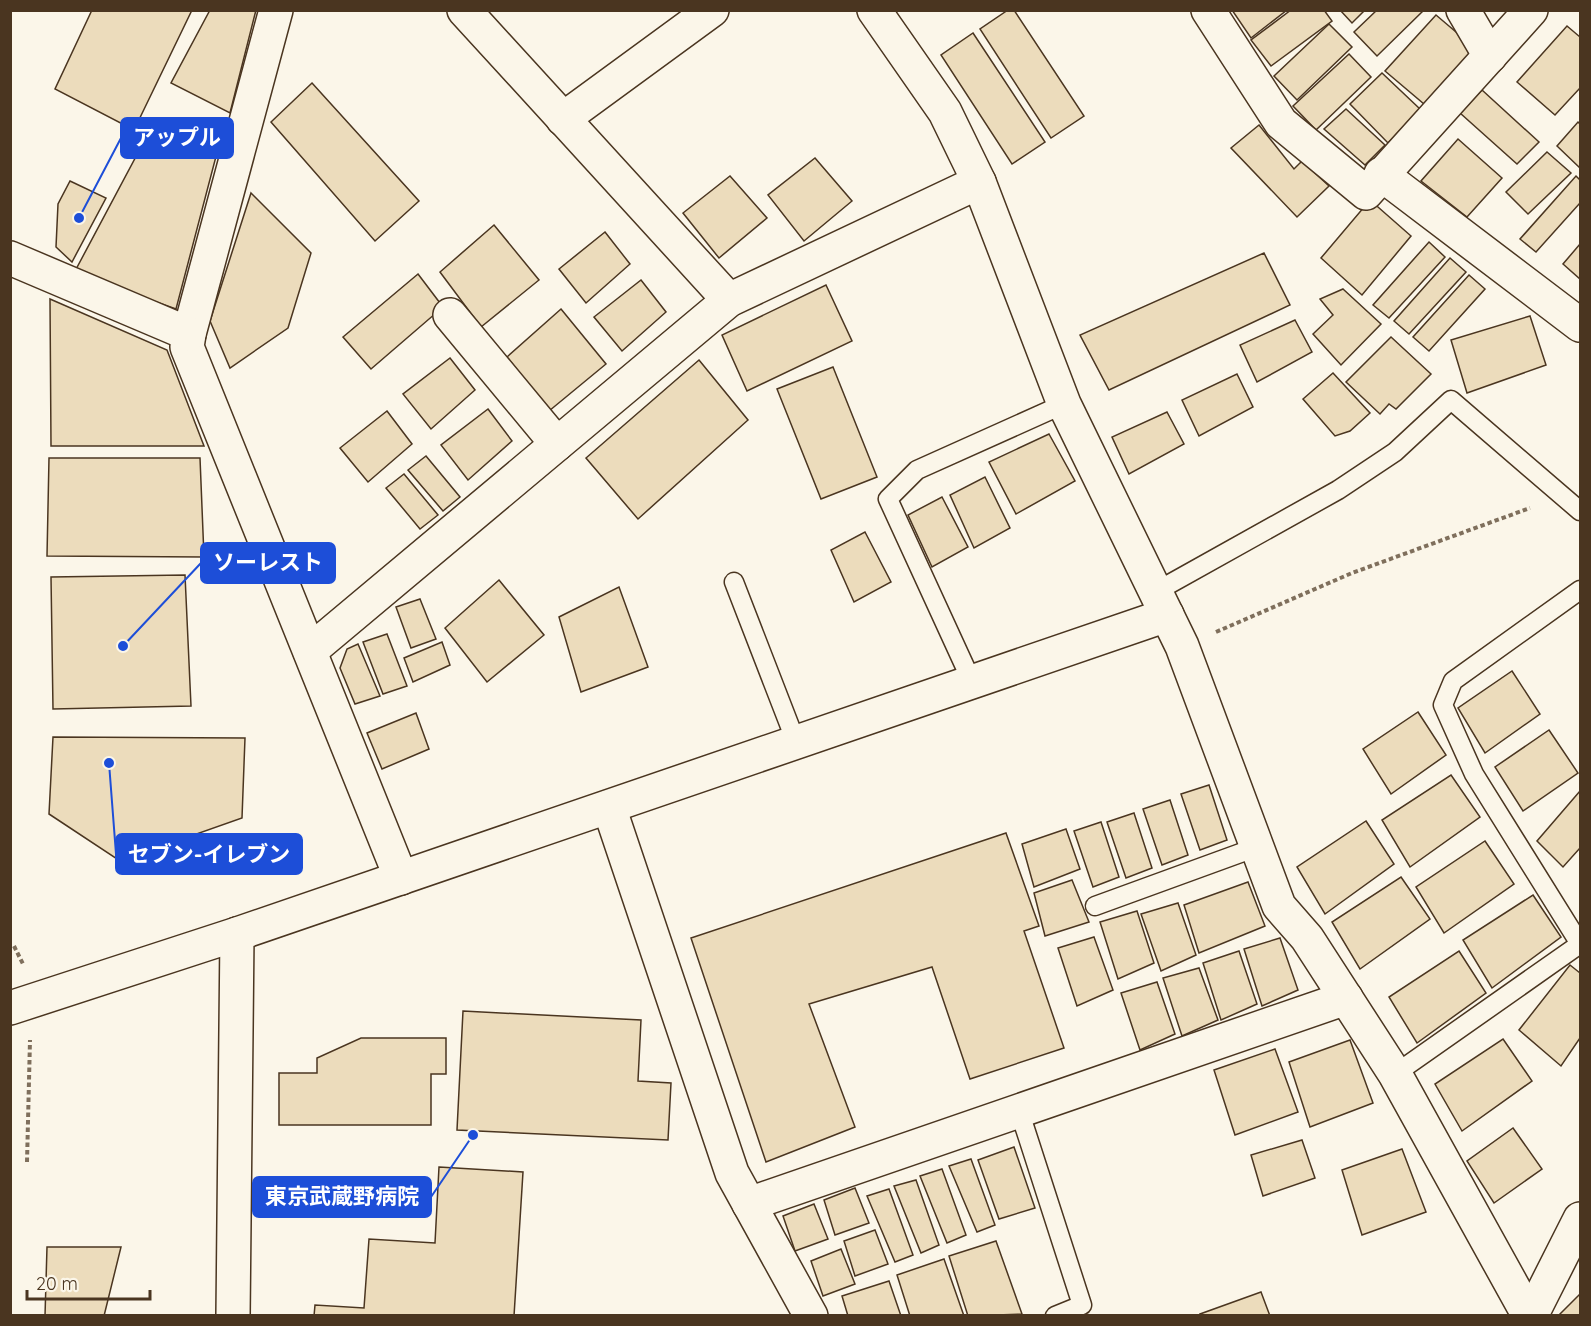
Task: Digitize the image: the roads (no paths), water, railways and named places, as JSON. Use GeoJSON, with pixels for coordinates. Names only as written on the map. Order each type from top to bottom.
{"type":"FeatureCollection","features":[{"type":"Feature","properties":{"kind":"street"},"geometry":{"type":"LineString","coordinates":[[276,10],[189,334],[188,347],[401,878]]}},
{"type":"Feature","properties":{"kind":"street"},"geometry":{"type":"LineString","coordinates":[[464,10],[729,300]]}},
{"type":"Feature","properties":{"kind":"street"},"geometry":{"type":"LineString","coordinates":[[563,119],[712,10]]}},
{"type":"Feature","properties":{"kind":"street"},"geometry":{"type":"LineString","coordinates":[[874,10],[945,112],[979,182],[1064,404],[1182,646],[1279,906],[1306,938],[1395,1074],[1530,1316]]}},
{"type":"Feature","properties":{"kind":"street"},"geometry":{"type":"LineString","coordinates":[[1208,10],[1281,123],[1366,193],[1531,10]]}},
{"type":"Feature","properties":{"kind":"street"},"geometry":{"type":"LineString","coordinates":[[1463,10],[1490,56]]}},
{"type":"Feature","properties":{"kind":"street"},"geometry":{"type":"LineString","coordinates":[[1381,174],[1581,325]]}},
{"type":"Feature","properties":{"kind":"street"},"geometry":{"type":"LineString","coordinates":[[310,651],[729,300],[979,182]]}},
{"type":"Feature","properties":{"kind":"street"},"geometry":{"type":"LineString","coordinates":[[10,258],[189,334]]}},
{"type":"Feature","properties":{"kind":"street"},"geometry":{"type":"LineString","coordinates":[[450,315],[557,444]]}},
{"type":"Feature","properties":{"kind":"street"},"geometry":{"type":"LineString","coordinates":[[20,1019],[237,934],[972,682],[1162,603]]}},
{"type":"Feature","properties":{"kind":"street"},"geometry":{"type":"LineString","coordinates":[[609,807],[732,1173],[811,1316]]}},
{"type":"Feature","properties":{"kind":"street"},"geometry":{"type":"LineString","coordinates":[[233,1316],[237,934]]}},
{"type":"Feature","properties":{"kind":"street"},"geometry":{"type":"LineString","coordinates":[[749,1204],[1346,998]]}},
{"type":"Feature","properties":{"kind":"street"},"geometry":{"type":"LineString","coordinates":[[1530,1316],[1581,1219]]}},
{"type":"Feature","properties":{"kind":"lane"},"geometry":{"type":"LineString","coordinates":[[1162,603],[1395,452],[1451,400],[1581,511]]}},
{"type":"Feature","properties":{"kind":"lane"},"geometry":{"type":"LineString","coordinates":[[972,682],[888,499],[917,470],[1064,404]]}},
{"type":"Feature","properties":{"kind":"lane"},"geometry":{"type":"LineString","coordinates":[[734,582],[796,742]]}},
{"type":"Feature","properties":{"kind":"lane"},"geometry":{"type":"LineString","coordinates":[[1395,1074],[1580,944],[1474,774],[1443,705],[1453,681],[1581,590]]}},
{"type":"Feature","properties":{"kind":"lane"},"geometry":{"type":"LineString","coordinates":[[1095,906],[1257,847]]}},
{"type":"Feature","properties":{"kind":"lane"},"geometry":{"type":"LineString","coordinates":[[1019,1110],[1082,1305],[1055,1316]]}},
{"type":"Feature","properties":{"kind":"place","name":"アップル"},"geometry":{"type":"Point","coordinates":[79,218]}},
{"type":"Feature","properties":{"kind":"place","name":"ソーレスト"},"geometry":{"type":"Point","coordinates":[123,646]}},
{"type":"Feature","properties":{"kind":"place","name":"セブン-イレブン"},"geometry":{"type":"Point","coordinates":[109,763]}},
{"type":"Feature","properties":{"kind":"place","name":"東京武蔵野病院"},"geometry":{"type":"Point","coordinates":[473,1135]}}]}
